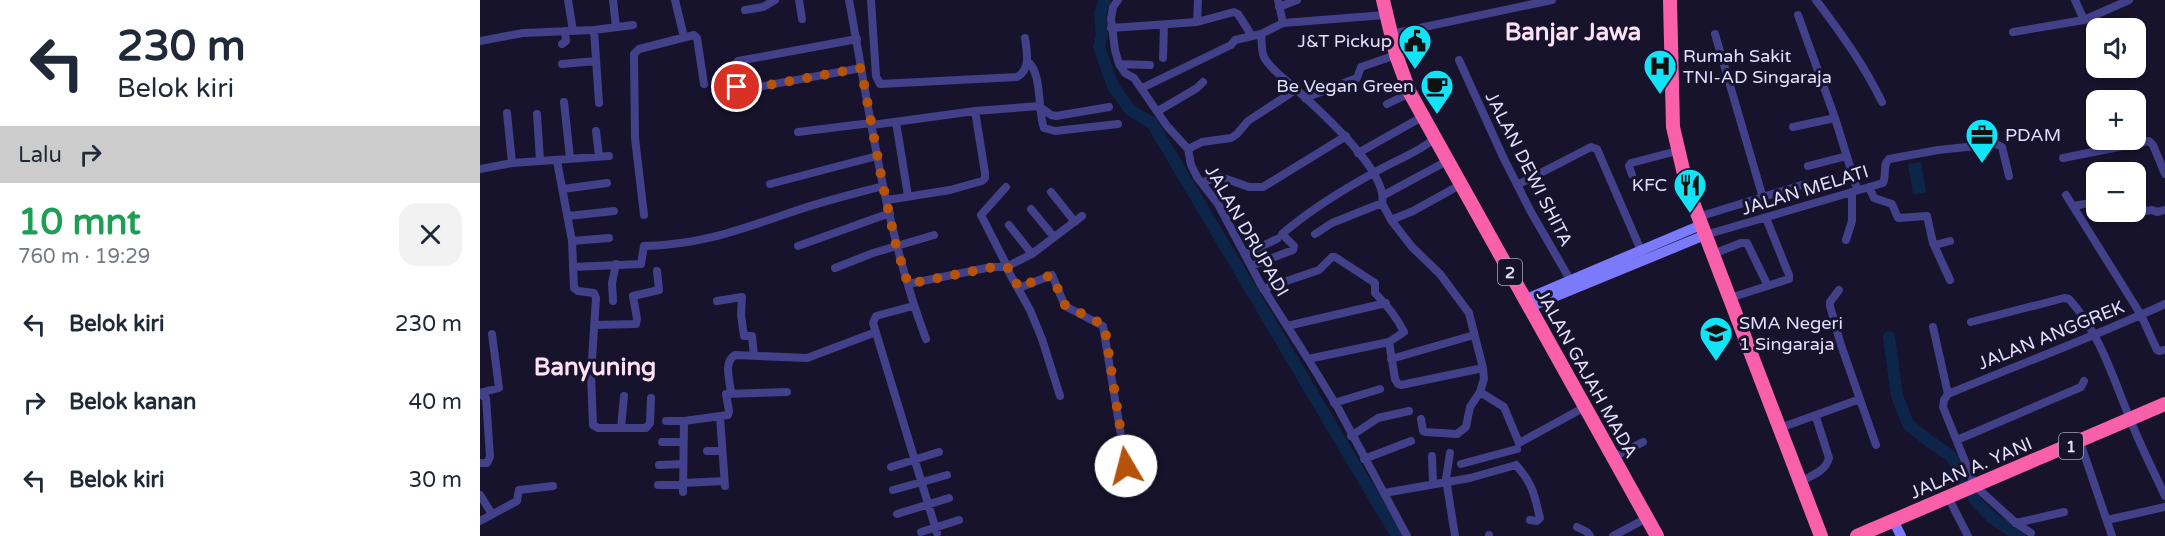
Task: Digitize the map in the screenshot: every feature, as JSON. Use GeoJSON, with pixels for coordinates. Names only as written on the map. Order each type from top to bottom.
{"type":"FeatureCollection","features":[{"type":"Feature","properties":{"kind":"highway","name":"JALAN GAJAH MADA"},"geometry":{"type":"LineString","coordinates":[[1383,0],[1395,56],[1422,117],[1657,536]]}},
{"type":"Feature","properties":{"kind":"highway"},"geometry":{"type":"LineString","coordinates":[[1670,0],[1673,127],[1677,151],[1701,226],[1821,536]]}},
{"type":"Feature","properties":{"kind":"highway","name":"JALAN A. YANI"},"geometry":{"type":"LineString","coordinates":[[1857,536],[1876,533],[1893,520],[2165,404]]}},
{"type":"Feature","properties":{"kind":"street"},"geometry":{"type":"LineString","coordinates":[[562,44],[566,41],[569,31],[568,0]]}},
{"type":"Feature","properties":{"kind":"street"},"geometry":{"type":"LineString","coordinates":[[613,0],[616,27]]}},
{"type":"Feature","properties":{"kind":"street"},"geometry":{"type":"LineString","coordinates":[[675,0],[684,37]]}},
{"type":"Feature","properties":{"kind":"street"},"geometry":{"type":"LineString","coordinates":[[745,10],[763,7],[775,0]]}},
{"type":"Feature","properties":{"kind":"street"},"geometry":{"type":"LineString","coordinates":[[799,0],[802,20]]}},
{"type":"Feature","properties":{"kind":"street"},"geometry":{"type":"LineString","coordinates":[[849,0],[877,156],[896,245],[913,306],[926,339]]}},
{"type":"Feature","properties":{"kind":"street"},"geometry":{"type":"LineString","coordinates":[[871,0],[876,76],[880,84],[1017,77],[1023,74],[1026,68],[1025,38]]}},
{"type":"Feature","properties":{"kind":"street"},"geometry":{"type":"LineString","coordinates":[[1118,0],[1111,19],[1119,64],[1150,65]]}},
{"type":"Feature","properties":{"kind":"street"},"geometry":{"type":"LineString","coordinates":[[1197,22],[1198,0]]}},
{"type":"Feature","properties":{"kind":"street"},"geometry":{"type":"LineString","coordinates":[[1283,23],[1278,3],[1297,0]]}},
{"type":"Feature","properties":{"kind":"street"},"geometry":{"type":"LineString","coordinates":[[1390,34],[1550,0]]}},
{"type":"Feature","properties":{"kind":"street"},"geometry":{"type":"LineString","coordinates":[[1816,0],[1862,63],[1882,102]]}},
{"type":"Feature","properties":{"kind":"street"},"geometry":{"type":"LineString","coordinates":[[2075,0],[2084,20]]}},
{"type":"Feature","properties":{"kind":"street"},"geometry":{"type":"LineString","coordinates":[[2013,32],[2084,20],[2129,0]]}},
{"type":"Feature","properties":{"kind":"street"},"geometry":{"type":"LineString","coordinates":[[1112,28],[1197,22],[1234,12],[1238,14],[1252,36]]}},
{"type":"Feature","properties":{"kind":"street"},"geometry":{"type":"LineString","coordinates":[[1142,88],[1232,45],[1235,40],[1261,34],[1283,23],[1386,15]]}},
{"type":"Feature","properties":{"kind":"street"},"geometry":{"type":"LineString","coordinates":[[1798,15],[1835,118],[1854,191],[1852,221],[1846,240]]}},
{"type":"Feature","properties":{"kind":"street"},"geometry":{"type":"LineString","coordinates":[[480,41],[523,33],[594,30],[633,25]]}},
{"type":"Feature","properties":{"kind":"street"},"geometry":{"type":"LineString","coordinates":[[1163,58],[1164,26]]}},
{"type":"Feature","properties":{"kind":"street"},"geometry":{"type":"LineString","coordinates":[[594,30],[599,103]]}},
{"type":"Feature","properties":{"kind":"street"},"geometry":{"type":"LineString","coordinates":[[644,215],[635,138],[634,54],[639,49],[691,34],[697,38],[704,84]]}},
{"type":"Feature","properties":{"kind":"street"},"geometry":{"type":"LineString","coordinates":[[1261,34],[1264,58],[1347,136],[1374,172],[1391,220],[1412,248],[1440,274],[1467,308],[1483,368],[1483,386],[1470,407],[1465,429],[1458,434],[1424,432],[1421,419]]}},
{"type":"Feature","properties":{"kind":"street"},"geometry":{"type":"LineString","coordinates":[[1715,34],[1763,198]]}},
{"type":"Feature","properties":{"kind":"street"},"geometry":{"type":"LineString","coordinates":[[857,39],[738,62],[735,65],[737,87],[742,90],[861,68]]}},
{"type":"Feature","properties":{"kind":"street"},"geometry":{"type":"LineString","coordinates":[[1305,98],[1357,78],[1361,67],[1395,56]]}},
{"type":"Feature","properties":{"kind":"street","name":"JALAN DEWI SHITA"},"geometry":{"type":"LineString","coordinates":[[1459,60],[1517,185],[1573,284]]}},
{"type":"Feature","properties":{"kind":"street"},"geometry":{"type":"LineString","coordinates":[[562,64],[596,61]]}},
{"type":"Feature","properties":{"kind":"street"},"geometry":{"type":"LineString","coordinates":[[1027,61],[1034,70],[1042,124],[1047,131],[1118,124]]}},
{"type":"Feature","properties":{"kind":"street","name":"JALAN DRUPADI"},"geometry":{"type":"LineString","coordinates":[[1119,64],[1125,73],[1134,78],[1167,126],[1188,149],[1191,165],[1218,204],[1263,289],[1334,403],[1407,536]]}},
{"type":"Feature","properties":{"kind":"street"},"geometry":{"type":"LineString","coordinates":[[1158,111],[1203,82]]}},
{"type":"Feature","properties":{"kind":"street"},"geometry":{"type":"LineString","coordinates":[[1188,149],[1202,142],[1237,135],[1248,121],[1297,89]]}},
{"type":"Feature","properties":{"kind":"street"},"geometry":{"type":"LineString","coordinates":[[1387,104],[1410,93]]}},
{"type":"Feature","properties":{"kind":"street"},"geometry":{"type":"LineString","coordinates":[[564,102],[570,158]]}},
{"type":"Feature","properties":{"kind":"street"},"geometry":{"type":"LineString","coordinates":[[798,132],[975,111],[1040,106],[1051,115],[1056,116],[1109,107]]}},
{"type":"Feature","properties":{"kind":"street"},"geometry":{"type":"LineString","coordinates":[[887,200],[950,190],[982,181],[985,178],[975,111]]}},
{"type":"Feature","properties":{"kind":"street"},"geometry":{"type":"LineString","coordinates":[[507,113],[512,163]]}},
{"type":"Feature","properties":{"kind":"street"},"geometry":{"type":"LineString","coordinates":[[537,114],[540,161]]}},
{"type":"Feature","properties":{"kind":"street"},"geometry":{"type":"LineString","coordinates":[[1358,153],[1422,117]]}},
{"type":"Feature","properties":{"kind":"street"},"geometry":{"type":"LineString","coordinates":[[1793,127],[1835,118]]}},
{"type":"Feature","properties":{"kind":"street"},"geometry":{"type":"LineString","coordinates":[[896,122],[908,196]]}},
{"type":"Feature","properties":{"kind":"street"},"geometry":{"type":"LineString","coordinates":[[596,131],[599,156]]}},
{"type":"Feature","properties":{"kind":"street"},"geometry":{"type":"LineString","coordinates":[[1202,183],[1218,176],[1249,187],[1263,187],[1347,136]]}},
{"type":"Feature","properties":{"kind":"street"},"geometry":{"type":"LineString","coordinates":[[1251,266],[1294,249],[1294,246],[1282,234],[1317,208],[1374,172],[1415,152],[1434,139]]}},
{"type":"Feature","properties":{"kind":"street"},"geometry":{"type":"LineString","coordinates":[[2063,158],[2149,141],[2165,174]]}},
{"type":"Feature","properties":{"kind":"street","name":"JALAN MELATI"},"geometry":{"type":"LineString","coordinates":[[1701,226],[1766,218],[1883,183],[1885,164],[1889,159],[1938,150],[1996,144],[2002,147],[2009,176]]}},
{"type":"Feature","properties":{"kind":"street"},"geometry":{"type":"LineString","coordinates":[[1517,185],[1595,147],[1598,149],[1643,255]]}},
{"type":"Feature","properties":{"kind":"street"},"geometry":{"type":"LineString","coordinates":[[1632,175],[1629,166],[1631,164],[1677,151]]}},
{"type":"Feature","properties":{"kind":"street"},"geometry":{"type":"LineString","coordinates":[[480,169],[512,163],[609,156]]}},
{"type":"Feature","properties":{"kind":"street"},"geometry":{"type":"LineString","coordinates":[[770,184],[877,156]]}},
{"type":"Feature","properties":{"kind":"street"},"geometry":{"type":"LineString","coordinates":[[1808,166],[1846,156]]}},
{"type":"Feature","properties":{"kind":"street"},"geometry":{"type":"LineString","coordinates":[[557,161],[572,242],[575,289],[596,295],[591,375],[593,423],[598,428],[648,427],[651,398]]}},
{"type":"Feature","properties":{"kind":"street"},"geometry":{"type":"LineString","coordinates":[[1316,234],[1332,223],[1383,199],[1447,161]]}},
{"type":"Feature","properties":{"kind":"street"},"geometry":{"type":"LineString","coordinates":[[563,189],[608,183]]}},
{"type":"Feature","properties":{"kind":"street"},"geometry":{"type":"LineString","coordinates":[[1528,303],[1643,255],[1763,198],[1805,184]]}},
{"type":"Feature","properties":{"kind":"street"},"geometry":{"type":"LineString","coordinates":[[1391,220],[1413,211],[1460,185]]}},
{"type":"Feature","properties":{"kind":"street"},"geometry":{"type":"LineString","coordinates":[[573,267],[641,264],[641,250],[644,246],[670,245],[732,234],[837,198],[883,186]]}},
{"type":"Feature","properties":{"kind":"street"},"geometry":{"type":"LineString","coordinates":[[1005,187],[981,215],[1006,267],[1019,288],[1042,339],[1060,396]]}},
{"type":"Feature","properties":{"kind":"street"},"geometry":{"type":"LineString","coordinates":[[1869,187],[1874,198],[1892,204],[1898,218],[1927,216],[1935,245],[1950,280]]}},
{"type":"Feature","properties":{"kind":"street"},"geometry":{"type":"LineString","coordinates":[[1051,192],[1075,222]]}},
{"type":"Feature","properties":{"kind":"street"},"geometry":{"type":"LineString","coordinates":[[2066,195],[2141,315],[2157,350],[2165,350]]}},
{"type":"Feature","properties":{"kind":"street"},"geometry":{"type":"LineString","coordinates":[[2073,206],[2086,204]]}},
{"type":"Feature","properties":{"kind":"street"},"geometry":{"type":"LineString","coordinates":[[1031,209],[1054,237]]}},
{"type":"Feature","properties":{"kind":"street"},"geometry":{"type":"LineString","coordinates":[[2146,211],[2165,210]]}},
{"type":"Feature","properties":{"kind":"street"},"geometry":{"type":"LineString","coordinates":[[568,216],[614,211]]}},
{"type":"Feature","properties":{"kind":"street"},"geometry":{"type":"LineString","coordinates":[[798,246],[890,213]]}},
{"type":"Feature","properties":{"kind":"street"},"geometry":{"type":"LineString","coordinates":[[908,284],[991,267],[1006,267],[1032,254],[1082,216]]}},
{"type":"Feature","properties":{"kind":"street"},"geometry":{"type":"LineString","coordinates":[[1730,298],[1787,280],[1789,276],[1766,218]]}},
{"type":"Feature","properties":{"kind":"street"},"geometry":{"type":"LineString","coordinates":[[1009,225],[1032,254]]}},
{"type":"Feature","properties":{"kind":"street"},"geometry":{"type":"LineString","coordinates":[[835,268],[896,245],[934,235]]}},
{"type":"Feature","properties":{"kind":"street"},"geometry":{"type":"LineString","coordinates":[[572,242],[609,238]]}},
{"type":"Feature","properties":{"kind":"street"},"geometry":{"type":"LineString","coordinates":[[1245,254],[1277,239]]}},
{"type":"Feature","properties":{"kind":"street"},"geometry":{"type":"LineString","coordinates":[[1935,245],[1950,241]]}},
{"type":"Feature","properties":{"kind":"street"},"geometry":{"type":"LineString","coordinates":[[1713,254],[1741,243],[1747,243],[1768,286]]}},
{"type":"Feature","properties":{"kind":"street"},"geometry":{"type":"LineString","coordinates":[[1263,289],[1319,270],[1332,257],[1335,257],[1376,283],[1375,293],[1392,309],[1404,332],[1389,342],[1308,359]]}},
{"type":"Feature","properties":{"kind":"street"},"geometry":{"type":"LineString","coordinates":[[613,301],[612,283],[616,264]]}},
{"type":"Feature","properties":{"kind":"street"},"geometry":{"type":"LineString","coordinates":[[595,325],[636,324],[633,296],[659,290],[657,271]]}},
{"type":"Feature","properties":{"kind":"street"},"geometry":{"type":"LineString","coordinates":[[1019,288],[1052,275],[1065,306],[1103,326],[1126,466]]}},
{"type":"Feature","properties":{"kind":"street"},"geometry":{"type":"LineString","coordinates":[[1839,290],[1830,302],[1830,306],[1876,446]]}},
{"type":"Feature","properties":{"kind":"street"},"geometry":{"type":"LineString","coordinates":[[717,301],[742,297],[741,315],[744,336],[752,336],[754,356]]}},
{"type":"Feature","properties":{"kind":"street"},"geometry":{"type":"LineString","coordinates":[[1971,322],[2064,298],[2069,299],[2095,335],[2165,496]]}},
{"type":"Feature","properties":{"kind":"street"},"geometry":{"type":"LineString","coordinates":[[1287,326],[1386,303]]}},
{"type":"Feature","properties":{"kind":"street","name":"JALAN ANGGREK"},"geometry":{"type":"LineString","coordinates":[[1948,394],[2095,335],[2165,304]]}},
{"type":"Feature","properties":{"kind":"street"},"geometry":{"type":"LineString","coordinates":[[913,306],[876,316],[873,323],[936,530]]}},
{"type":"Feature","properties":{"kind":"street"},"geometry":{"type":"LineString","coordinates":[[1933,327],[1948,394],[1943,406],[1957,440],[1971,488],[2031,533]]}},
{"type":"Feature","properties":{"kind":"street"},"geometry":{"type":"LineString","coordinates":[[731,393],[728,363],[730,357],[735,355],[807,358],[876,332]]}},
{"type":"Feature","properties":{"kind":"street"},"geometry":{"type":"LineString","coordinates":[[480,393],[499,388],[492,334]]}},
{"type":"Feature","properties":{"kind":"street"},"geometry":{"type":"LineString","coordinates":[[1391,359],[1474,335]]}},
{"type":"Feature","properties":{"kind":"street"},"geometry":{"type":"LineString","coordinates":[[1389,342],[1396,382],[1401,385],[1483,368]]}},
{"type":"Feature","properties":{"kind":"street"},"geometry":{"type":"LineString","coordinates":[[1957,440],[2081,387],[2084,381]]}},
{"type":"Feature","properties":{"kind":"street"},"geometry":{"type":"LineString","coordinates":[[1334,403],[1380,389]]}},
{"type":"Feature","properties":{"kind":"street"},"geometry":{"type":"LineString","coordinates":[[666,421],[720,417],[729,414],[726,394],[787,392]]}},
{"type":"Feature","properties":{"kind":"street"},"geometry":{"type":"LineString","coordinates":[[1480,392],[1504,407],[1518,446],[1516,465],[1530,482],[1540,518],[1537,521],[1530,520]]}},
{"type":"Feature","properties":{"kind":"street"},"geometry":{"type":"LineString","coordinates":[[480,393],[486,398],[490,457],[487,463],[480,463]]}},
{"type":"Feature","properties":{"kind":"street"},"geometry":{"type":"LineString","coordinates":[[621,428],[624,396]]}},
{"type":"Feature","properties":{"kind":"street"},"geometry":{"type":"LineString","coordinates":[[1780,428],[1816,417],[1860,399]]}},
{"type":"Feature","properties":{"kind":"street"},"geometry":{"type":"LineString","coordinates":[[1461,464],[1518,446],[1585,407]]}},
{"type":"Feature","properties":{"kind":"street"},"geometry":{"type":"LineString","coordinates":[[1351,436],[1378,418],[1409,411]]}},
{"type":"Feature","properties":{"kind":"street"},"geometry":{"type":"LineString","coordinates":[[658,485],[724,484],[720,417]]}},
{"type":"Feature","properties":{"kind":"street"},"geometry":{"type":"LineString","coordinates":[[1800,482],[1822,470],[1828,462],[1816,417]]}},
{"type":"Feature","properties":{"kind":"street"},"geometry":{"type":"LineString","coordinates":[[683,486],[684,421]]}},
{"type":"Feature","properties":{"kind":"street"},"geometry":{"type":"LineString","coordinates":[[1364,459],[1412,441]]}},
{"type":"Feature","properties":{"kind":"street"},"geometry":{"type":"LineString","coordinates":[[662,442],[683,442]]}},
{"type":"Feature","properties":{"kind":"street"},"geometry":{"type":"LineString","coordinates":[[1612,458],[1643,442]]}},
{"type":"Feature","properties":{"kind":"street"},"geometry":{"type":"LineString","coordinates":[[2080,442],[2112,536]]}},
{"type":"Feature","properties":{"kind":"street"},"geometry":{"type":"LineString","coordinates":[[707,451],[722,451]]}},
{"type":"Feature","properties":{"kind":"street"},"geometry":{"type":"LineString","coordinates":[[891,467],[939,452]]}},
{"type":"Feature","properties":{"kind":"street"},"geometry":{"type":"LineString","coordinates":[[1450,453],[1446,474],[1455,536]]}},
{"type":"Feature","properties":{"kind":"street"},"geometry":{"type":"LineString","coordinates":[[1432,456],[1433,484]]}},
{"type":"Feature","properties":{"kind":"street"},"geometry":{"type":"LineString","coordinates":[[659,465],[683,464]]}},
{"type":"Feature","properties":{"kind":"street"},"geometry":{"type":"LineString","coordinates":[[1384,493],[1447,483],[1516,465]]}},
{"type":"Feature","properties":{"kind":"street"},"geometry":{"type":"LineString","coordinates":[[893,490],[947,475]]}},
{"type":"Feature","properties":{"kind":"street"},"geometry":{"type":"LineString","coordinates":[[480,521],[518,500],[519,490],[554,486]]}},
{"type":"Feature","properties":{"kind":"street"},"geometry":{"type":"LineString","coordinates":[[480,495],[492,514]]}},
{"type":"Feature","properties":{"kind":"street"},"geometry":{"type":"LineString","coordinates":[[1948,497],[1968,536]]}},
{"type":"Feature","properties":{"kind":"street"},"geometry":{"type":"LineString","coordinates":[[897,514],[949,498]]}},
{"type":"Feature","properties":{"kind":"street"},"geometry":{"type":"LineString","coordinates":[[2107,520],[2165,507]]}},
{"type":"Feature","properties":{"kind":"street"},"geometry":{"type":"LineString","coordinates":[[2016,523],[2064,512]]}},
{"type":"Feature","properties":{"kind":"street"},"geometry":{"type":"LineString","coordinates":[[1613,536],[1647,518]]}},
{"type":"Feature","properties":{"kind":"street"},"geometry":{"type":"LineString","coordinates":[[921,532],[936,530],[958,520]]}},
{"type":"Feature","properties":{"kind":"street"},"geometry":{"type":"LineString","coordinates":[[1893,520],[1901,536]]}},
{"type":"Feature","properties":{"kind":"street"},"geometry":{"type":"LineString","coordinates":[[1577,527],[1590,536]]}},
{"type":"Feature","properties":{"kind":"water"},"geometry":{"type":"Polygon","coordinates":[[[1921,162],[1926,193],[1913,194],[1908,164],[1921,162]]]}},
{"type":"Feature","properties":{"kind":"waterway"},"geometry":{"type":"LineString","coordinates":[[1105,0],[1100,13],[1102,36],[1099,47],[1113,86],[1130,110],[1152,123],[1397,536]]}},
{"type":"Feature","properties":{"kind":"waterway"},"geometry":{"type":"LineString","coordinates":[[1889,337],[1897,396],[1908,424],[1951,456],[1975,500],[1992,518],[2020,536]]}},
{"type":"Feature","properties":{"kind":"place","name":"J&T Pickup"},"geometry":{"type":"Point","coordinates":[1415,70]}},
{"type":"Feature","properties":{"kind":"place","name":"Rumah Sakit TNI-AD Singaraja"},"geometry":{"type":"Point","coordinates":[1660,95]}},
{"type":"Feature","properties":{"kind":"place","name":"Be Vegan Green"},"geometry":{"type":"Point","coordinates":[1437,115]}},
{"type":"Feature","properties":{"kind":"place","name":"PDAM"},"geometry":{"type":"Point","coordinates":[1982,164]}},
{"type":"Feature","properties":{"kind":"place","name":"KFC"},"geometry":{"type":"Point","coordinates":[1690,214]}},
{"type":"Feature","properties":{"kind":"place","name":"SMA Negeri 1 Singaraja"},"geometry":{"type":"Point","coordinates":[1716,362]}},
{"type":"Feature","properties":{"kind":"district","name":"Banjar Jawa"},"geometry":{"type":"Point","coordinates":[1573,32]}},
{"type":"Feature","properties":{"kind":"district","name":"Banyuning"},"geometry":{"type":"Point","coordinates":[595,367]}},
{"type":"Feature","properties":{"kind":"route"},"geometry":{"type":"LineString","coordinates":[[737,87],[742,90],[861,68],[883,186],[896,245],[908,284],[999,266],[1008,268],[1019,288],[1043,277],[1052,276],[1066,307],[1102,324],[1105,329],[1126,466]]}}]}
